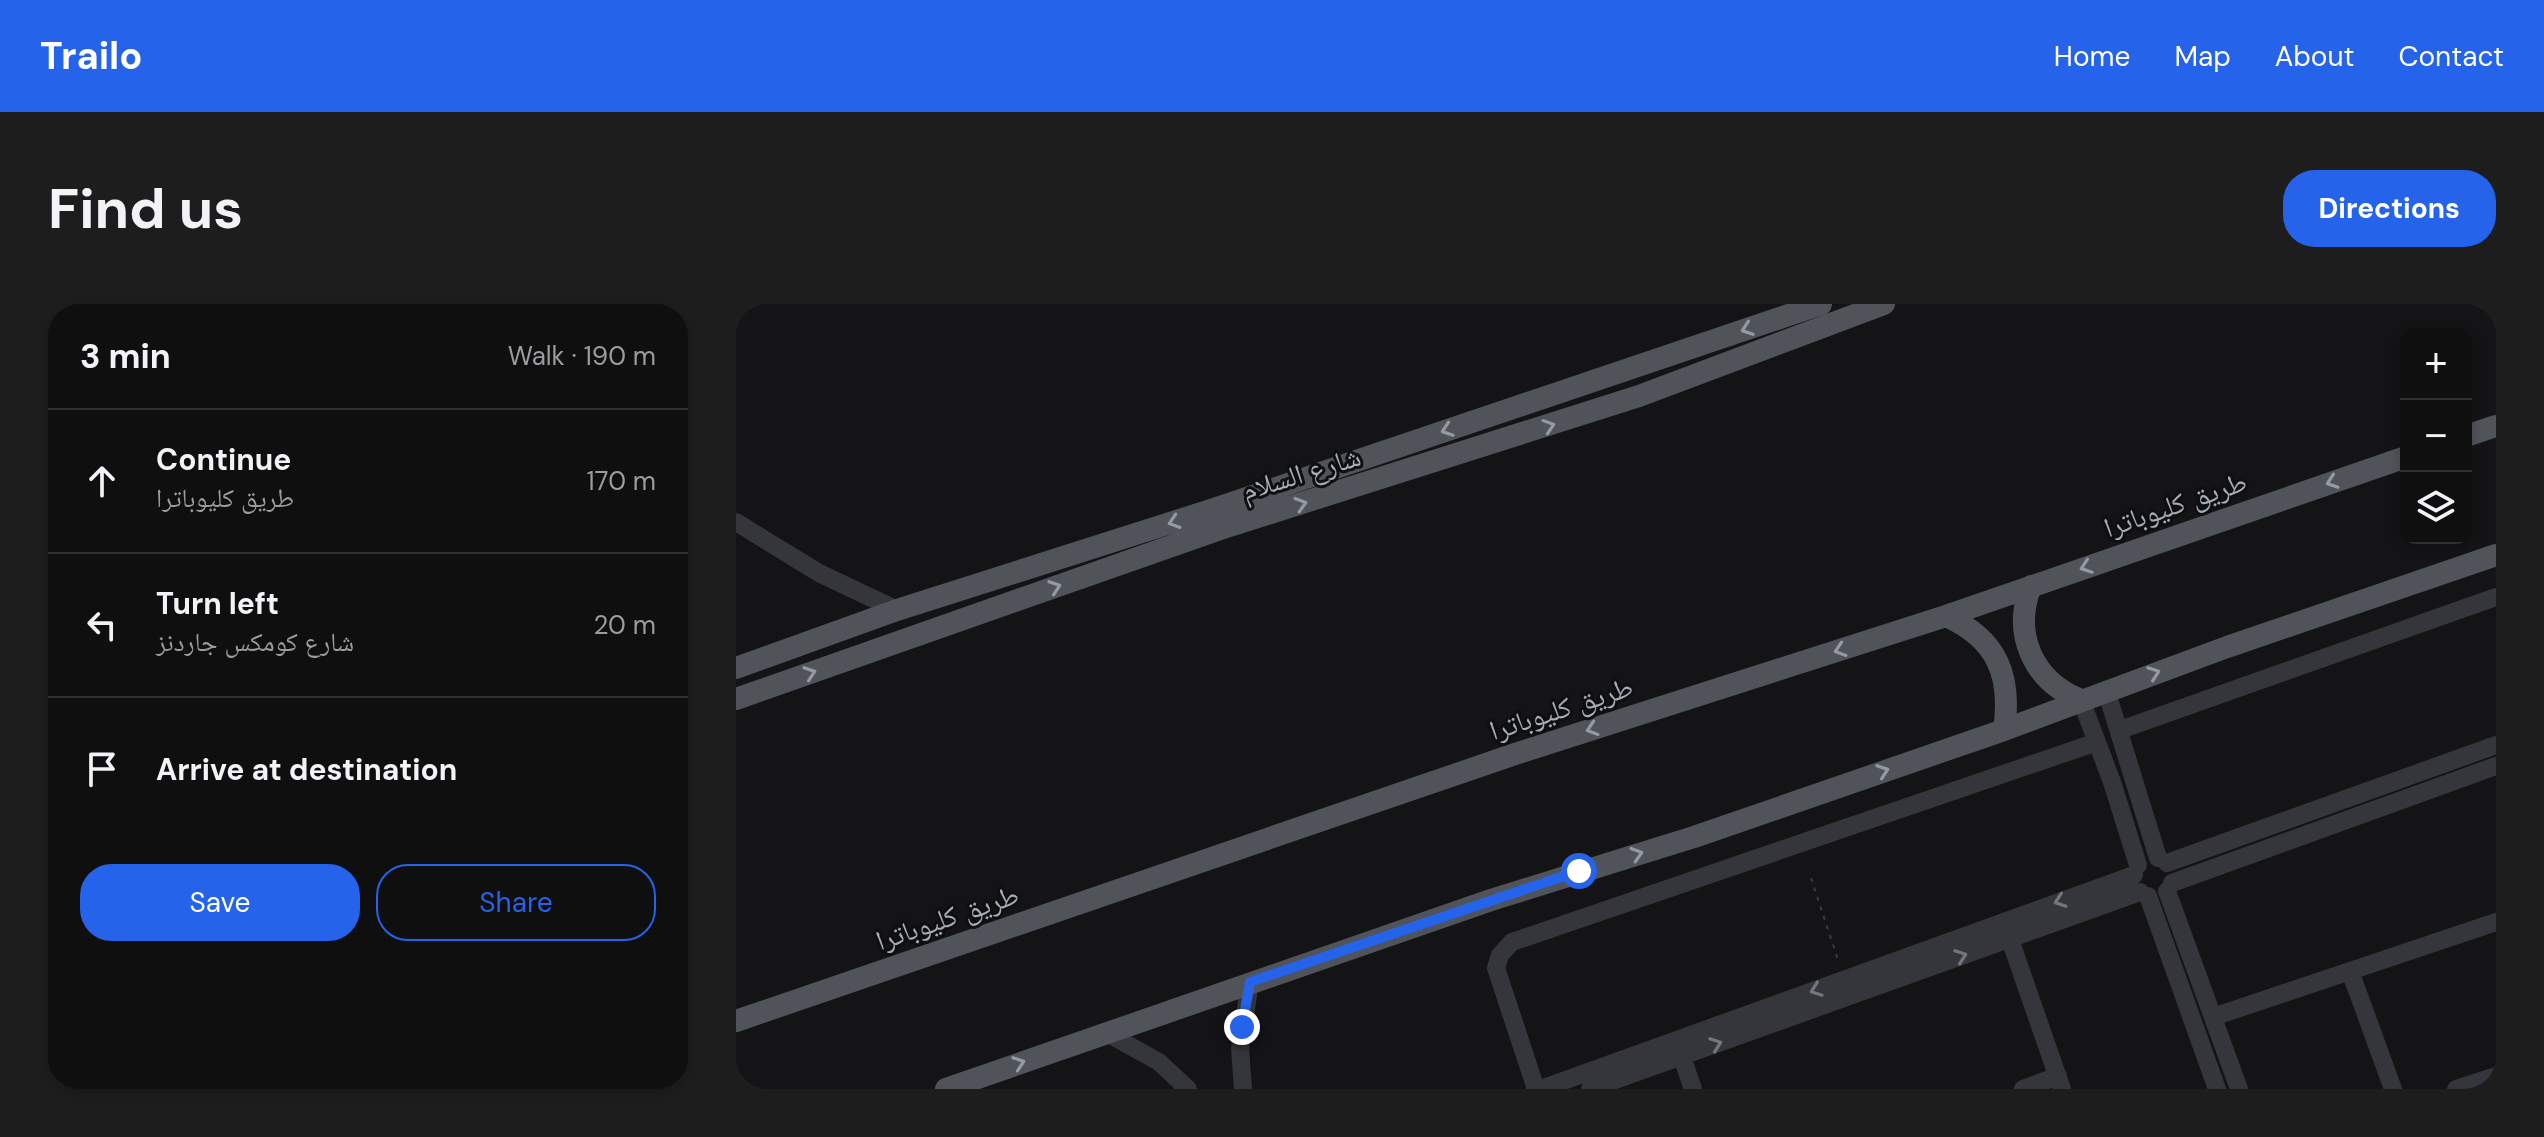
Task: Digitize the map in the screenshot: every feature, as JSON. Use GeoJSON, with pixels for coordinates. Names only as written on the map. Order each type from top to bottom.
{"type":"FeatureCollection","features":[{"type":"Feature","properties":{"kind":"main road","name":"شارع السلام"},"geometry":{"type":"LineString","coordinates":[[736,699],[1217,519],[1821,304]]}},
{"type":"Feature","properties":{"kind":"main road","name":"شارع السلام"},"geometry":{"type":"LineString","coordinates":[[736,668],[897,610],[1624,401],[1884,304]]}},
{"type":"Feature","properties":{"kind":"main road"},"geometry":{"type":"LineString","coordinates":[[2472,434],[2496,426]]}},
{"type":"Feature","properties":{"kind":"main road","name":"طريق كليوباترا"},"geometry":{"type":"LineString","coordinates":[[736,1021],[1518,753],[1946,616],[2400,459]]}},
{"type":"Feature","properties":{"kind":"main road"},"geometry":{"type":"LineString","coordinates":[[946,1089],[1491,900],[1694,837],[2496,555]]}},
{"type":"Feature","properties":{"kind":"main road"},"geometry":{"type":"LineString","coordinates":[[2031,586],[2023,620],[2030,654],[2051,683],[2081,700]]}},
{"type":"Feature","properties":{"kind":"main road"},"geometry":{"type":"LineString","coordinates":[[1946,616],[1977,634],[1994,653],[2003,679],[2004,730]]}},
{"type":"Feature","properties":{"kind":"street"},"geometry":{"type":"LineString","coordinates":[[736,522],[819,573],[897,610]]}},
{"type":"Feature","properties":{"kind":"street"},"geometry":{"type":"LineString","coordinates":[[2120,730],[2496,597]]}},
{"type":"Feature","properties":{"kind":"street"},"geometry":{"type":"LineString","coordinates":[[2106,690],[2131,774],[2162,860],[2172,870],[2170,887],[2239,1089]]}},
{"type":"Feature","properties":{"kind":"street"},"geometry":{"type":"LineString","coordinates":[[2081,700],[2112,782],[2140,882],[2217,1089]]}},
{"type":"Feature","properties":{"kind":"street"},"geometry":{"type":"LineString","coordinates":[[2097,742],[1512,942],[1500,955],[1496,968],[1538,1089],[1669,1055],[2140,882]]}},
{"type":"Feature","properties":{"kind":"street"},"geometry":{"type":"LineString","coordinates":[[2140,882],[2147,859],[2162,860],[2496,745]]}},
{"type":"Feature","properties":{"kind":"street"},"geometry":{"type":"LineString","coordinates":[[2140,882],[2156,897],[2170,887],[2496,766]]}},
{"type":"Feature","properties":{"kind":"street"},"geometry":{"type":"LineString","coordinates":[[2112,782],[2131,774]]}},
{"type":"Feature","properties":{"kind":"street"},"geometry":{"type":"LineString","coordinates":[[2359,794],[2366,813]]}},
{"type":"Feature","properties":{"kind":"street"},"geometry":{"type":"LineString","coordinates":[[2213,1017],[2496,922]]}},
{"type":"Feature","properties":{"kind":"street"},"geometry":{"type":"LineString","coordinates":[[1590,1089],[1844,979],[2006,930]]}},
{"type":"Feature","properties":{"kind":"street"},"geometry":{"type":"LineString","coordinates":[[2006,930],[2060,1083],[2023,1089]]}},
{"type":"Feature","properties":{"kind":"street"},"geometry":{"type":"LineString","coordinates":[[2350,971],[2393,1089]]}},
{"type":"Feature","properties":{"kind":"street"},"geometry":{"type":"LineString","coordinates":[[1243,1089],[1240,1048],[1250,982]]}},
{"type":"Feature","properties":{"kind":"street"},"geometry":{"type":"LineString","coordinates":[[1105,1032],[1159,1062],[1188,1089]]}},
{"type":"Feature","properties":{"kind":"street"},"geometry":{"type":"LineString","coordinates":[[1669,1055],[1693,1089]]}},
{"type":"Feature","properties":{"kind":"street"},"geometry":{"type":"LineString","coordinates":[[2456,1089],[2496,1076]]}},
{"type":"Feature","properties":{"kind":"path"},"geometry":{"type":"LineString","coordinates":[[1811,878],[1844,979]]}},
{"type":"Feature","properties":{"kind":"route"},"geometry":{"type":"LineString","coordinates":[[1242,1027],[1250,982],[1579,871]]}}]}
